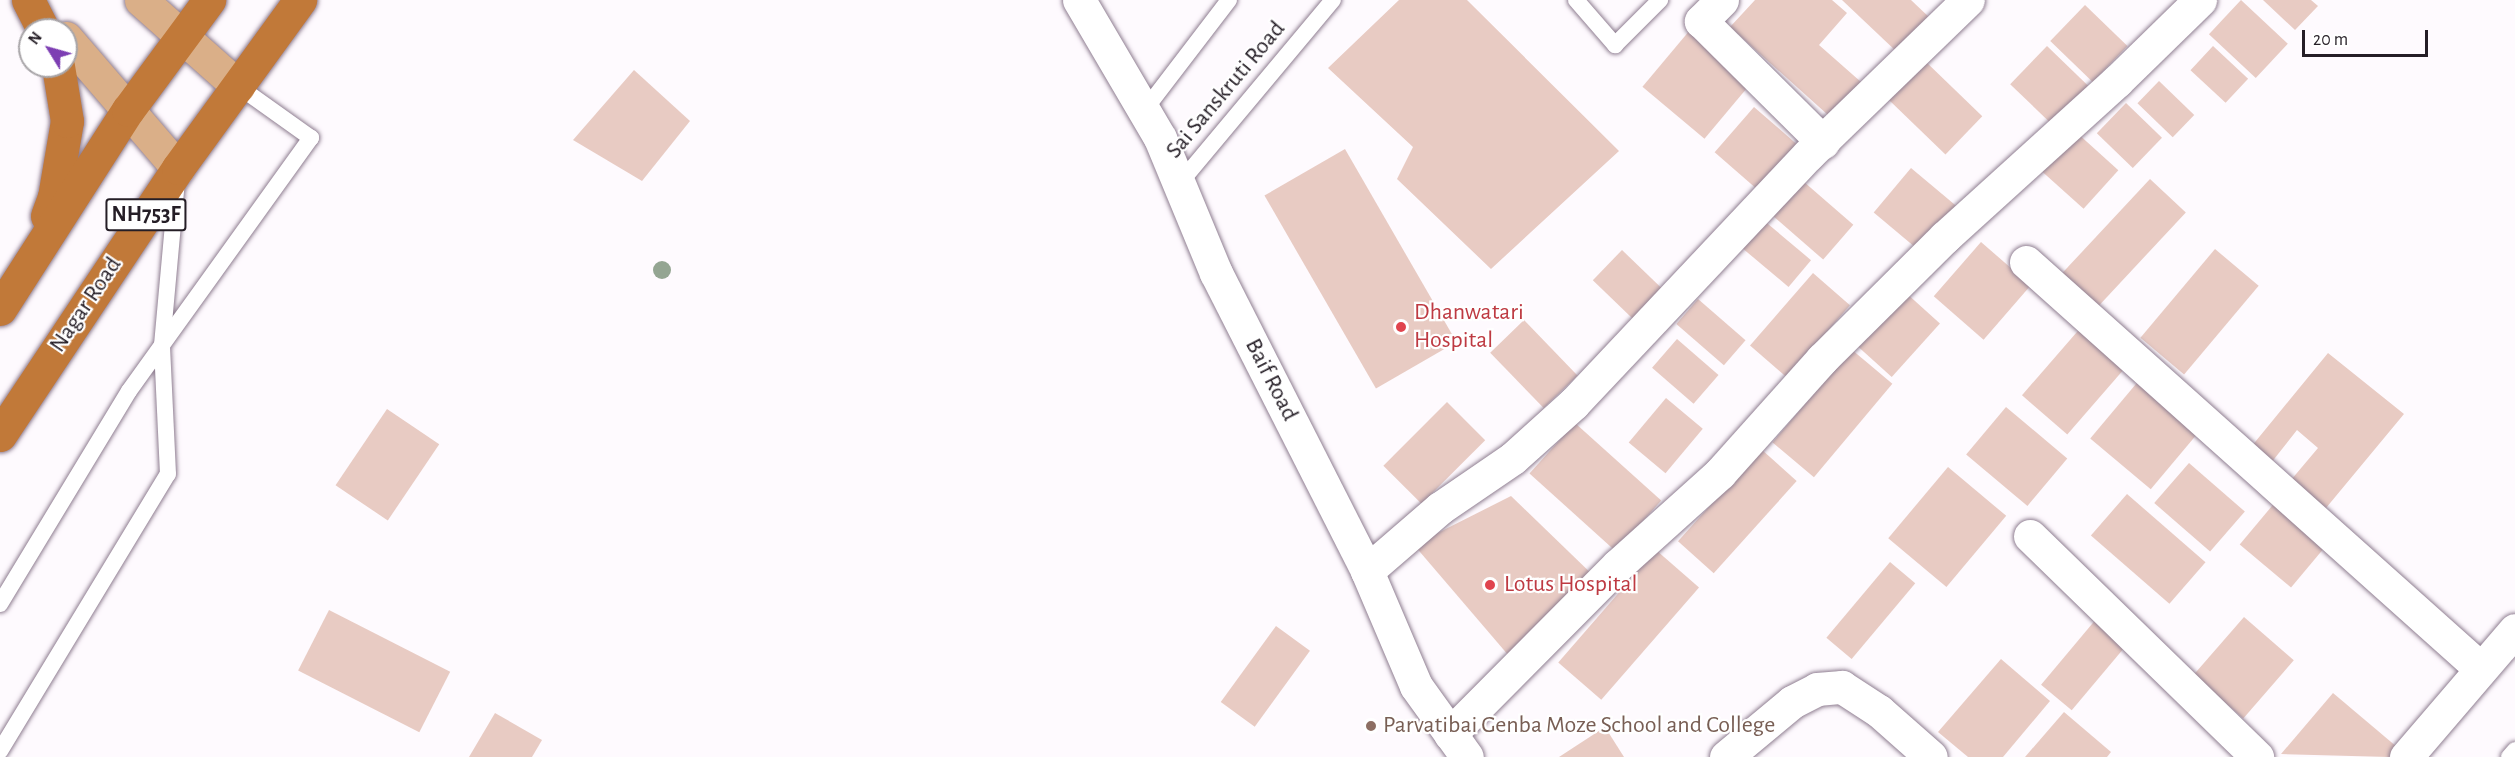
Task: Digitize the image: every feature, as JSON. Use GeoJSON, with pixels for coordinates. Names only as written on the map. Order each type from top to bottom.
{"type":"FeatureCollection","features":[{"type":"Feature","properties":{"kind":"highway"},"geometry":{"type":"LineString","coordinates":[[28,0],[37,18]]}},
{"type":"Feature","properties":{"kind":"highway","name":"NH753F"},"geometry":{"type":"LineString","coordinates":[[0,309],[28,262],[128,110],[209,0]]}},
{"type":"Feature","properties":{"kind":"highway","name":"Nagar Road"},"geometry":{"type":"LineString","coordinates":[[0,435],[178,168],[300,0]]}},
{"type":"Feature","properties":{"kind":"highway"},"geometry":{"type":"LineString","coordinates":[[28,262],[54,197],[68,121],[59,78]]}},
{"type":"Feature","properties":{"kind":"main road"},"geometry":{"type":"LineString","coordinates":[[33,0],[49,18]]}},
{"type":"Feature","properties":{"kind":"main road"},"geometry":{"type":"LineString","coordinates":[[141,0],[238,86]]}},
{"type":"Feature","properties":{"kind":"main road"},"geometry":{"type":"LineString","coordinates":[[78,52],[178,168]]}},
{"type":"Feature","properties":{"kind":"street","name":"Baif Road"},"geometry":{"type":"LineString","coordinates":[[1079,0],[1144,111],[1179,184],[1216,273],[1366,571],[1416,686],[1459,746]]}},
{"type":"Feature","properties":{"kind":"street"},"geometry":{"type":"LineString","coordinates":[[1722,0],[1701,21],[1822,142]]}},
{"type":"Feature","properties":{"kind":"street"},"geometry":{"type":"LineString","coordinates":[[1366,571],[1440,508],[1513,458],[1574,403],[1822,142],[1968,0]]}},
{"type":"Feature","properties":{"kind":"street"},"geometry":{"type":"LineString","coordinates":[[1459,746],[1618,565],[1720,473],[1822,358],[1945,237],[2200,0]]}},
{"type":"Feature","properties":{"kind":"street"},"geometry":{"type":"LineString","coordinates":[[2026,262],[2481,669]]}},
{"type":"Feature","properties":{"kind":"street"},"geometry":{"type":"LineString","coordinates":[[2030,536],[2257,757]]}},
{"type":"Feature","properties":{"kind":"street"},"geometry":{"type":"LineString","coordinates":[[2406,757],[2515,630]]}},
{"type":"Feature","properties":{"kind":"street"},"geometry":{"type":"LineString","coordinates":[[1726,757],[1792,702],[1818,689],[1842,687],[1879,711],[1931,757]]}},
{"type":"Feature","properties":{"kind":"lane"},"geometry":{"type":"LineString","coordinates":[[1144,111],[1229,0]]}},
{"type":"Feature","properties":{"kind":"lane","name":"Sai Sanskruti Road"},"geometry":{"type":"LineString","coordinates":[[1179,184],[1334,0]]}},
{"type":"Feature","properties":{"kind":"lane"},"geometry":{"type":"LineString","coordinates":[[1576,0],[1615,45],[1660,0]]}},
{"type":"Feature","properties":{"kind":"lane"},"geometry":{"type":"LineString","coordinates":[[0,604],[129,391],[311,138],[238,86]]}},
{"type":"Feature","properties":{"kind":"lane"},"geometry":{"type":"LineString","coordinates":[[0,751],[168,474],[162,345],[178,168]]}},
{"type":"Feature","properties":{"kind":"lane"},"geometry":{"type":"LineString","coordinates":[[2509,757],[2515,750]]}},
{"type":"Feature","properties":{"kind":"building"},"geometry":{"type":"Polygon","coordinates":[[[1399,0],[1467,0],[1619,151],[1491,269],[1397,179],[1413,147],[1328,68],[1399,0]]]}},
{"type":"Feature","properties":{"kind":"building"},"geometry":{"type":"Polygon","coordinates":[[[1755,0],[1832,0],[1847,13],[1819,45],[1869,89],[1838,124],[1730,27],[1755,0]]]}},
{"type":"Feature","properties":{"kind":"building"},"geometry":{"type":"Polygon","coordinates":[[[1842,0],[1911,0],[1931,19],[1898,53],[1842,0]]]}},
{"type":"Feature","properties":{"kind":"building"},"geometry":{"type":"Polygon","coordinates":[[[2241,0],[2288,44],[2256,78],[2209,34],[2241,0]]]}},
{"type":"Feature","properties":{"kind":"building"},"geometry":{"type":"Polygon","coordinates":[[[2263,0],[2311,0],[2318,6],[2295,30],[2263,0]]]}},
{"type":"Feature","properties":{"kind":"building"},"geometry":{"type":"Polygon","coordinates":[[[2085,5],[2127,46],[2093,82],[2050,41],[2085,5]]]}},
{"type":"Feature","properties":{"kind":"building"},"geometry":{"type":"Polygon","coordinates":[[[1690,30],[1752,82],[1704,139],[1642,87],[1690,30]]]}},
{"type":"Feature","properties":{"kind":"building"},"geometry":{"type":"Polygon","coordinates":[[[2047,46],[2089,87],[2053,125],[2010,84],[2047,46]]]}},
{"type":"Feature","properties":{"kind":"building"},"geometry":{"type":"Polygon","coordinates":[[[2213,46],[2248,79],[2226,103],[2190,70],[2213,46]]]}},
{"type":"Feature","properties":{"kind":"building"},"geometry":{"type":"Polygon","coordinates":[[[1924,60],[1982,116],[1945,154],[1887,98],[1924,60]]]}},
{"type":"Feature","properties":{"kind":"building"},"geometry":{"type":"Polygon","coordinates":[[[634,70],[690,121],[642,181],[573,140],[634,70]]]}},
{"type":"Feature","properties":{"kind":"building"},"geometry":{"type":"Polygon","coordinates":[[[2159,81],[2194,115],[2173,137],[2137,103],[2159,81]]]}},
{"type":"Feature","properties":{"kind":"building"},"geometry":{"type":"Polygon","coordinates":[[[2126,103],[2162,138],[2133,168],[2097,133],[2126,103]]]}},
{"type":"Feature","properties":{"kind":"building"},"geometry":{"type":"Polygon","coordinates":[[[1754,107],[1801,148],[1761,193],[1715,152],[1754,107]]]}},
{"type":"Feature","properties":{"kind":"building"},"geometry":{"type":"Polygon","coordinates":[[[2076,132],[2118,170],[2084,209],[2041,171],[2076,132]]]}},
{"type":"Feature","properties":{"kind":"building"},"geometry":{"type":"Polygon","coordinates":[[[1345,149],[1456,342],[1376,389],[1264,196],[1345,149]]]}},
{"type":"Feature","properties":{"kind":"building"},"geometry":{"type":"Polygon","coordinates":[[[1911,168],[1957,207],[1920,251],[1874,212],[1911,168]]]}},
{"type":"Feature","properties":{"kind":"building"},"geometry":{"type":"Polygon","coordinates":[[[1796,175],[1853,225],[1823,260],[1766,210],[1796,175]]]}},
{"type":"Feature","properties":{"kind":"building"},"geometry":{"type":"Polygon","coordinates":[[[2150,179],[2186,212],[2096,309],[2060,276],[2150,179]]]}},
{"type":"Feature","properties":{"kind":"building"},"geometry":{"type":"Polygon","coordinates":[[[1762,219],[1811,260],[1789,287],[1740,246],[1762,219]]]}},
{"type":"Feature","properties":{"kind":"building"},"geometry":{"type":"Polygon","coordinates":[[[1981,242],[2031,285],[1984,340],[1934,296],[1981,242]]]}},
{"type":"Feature","properties":{"kind":"building"},"geometry":{"type":"Polygon","coordinates":[[[2215,249],[2259,286],[2184,375],[2140,338],[2215,249]]]}},
{"type":"Feature","properties":{"kind":"building"},"geometry":{"type":"Polygon","coordinates":[[[1622,250],[1663,290],[1634,320],[1593,280],[1622,250]]]}},
{"type":"Feature","properties":{"kind":"building"},"geometry":{"type":"Polygon","coordinates":[[[1813,273],[1850,305],[1787,378],[1750,345],[1813,273]]]}},
{"type":"Feature","properties":{"kind":"building"},"geometry":{"type":"Polygon","coordinates":[[[1905,292],[1940,323],[1892,377],[1857,346],[1905,292]]]}},
{"type":"Feature","properties":{"kind":"building"},"geometry":{"type":"Polygon","coordinates":[[[1698,299],[1746,340],[1724,365],[1676,324],[1698,299]]]}},
{"type":"Feature","properties":{"kind":"building"},"geometry":{"type":"Polygon","coordinates":[[[1524,320],[1577,375],[1544,408],[1490,353],[1524,320]]]}},
{"type":"Feature","properties":{"kind":"building"},"geometry":{"type":"Polygon","coordinates":[[[2083,325],[2128,364],[2067,435],[2022,395],[2083,325]]]}},
{"type":"Feature","properties":{"kind":"building"},"geometry":{"type":"Polygon","coordinates":[[[1677,339],[1719,375],[1694,404],[1652,368],[1677,339]]]}},
{"type":"Feature","properties":{"kind":"building"},"geometry":{"type":"Polygon","coordinates":[[[1851,349],[1892,384],[1814,477],[1773,442],[1851,349]]]}},
{"type":"Feature","properties":{"kind":"building"},"geometry":{"type":"Polygon","coordinates":[[[2328,353],[2404,414],[2326,508],[2291,480],[2318,448],[2297,430],[2271,463],[2251,447],[2328,353]]]}},
{"type":"Feature","properties":{"kind":"building"},"geometry":{"type":"Polygon","coordinates":[[[2141,378],[2202,429],[2151,489],[2090,439],[2141,378]]]}},
{"type":"Feature","properties":{"kind":"building"},"geometry":{"type":"Polygon","coordinates":[[[1666,398],[1703,429],[1665,473],[1629,442],[1666,398]]]}},
{"type":"Feature","properties":{"kind":"building"},"geometry":{"type":"Polygon","coordinates":[[[1447,402],[1485,440],[1422,504],[1383,466],[1447,402]]]}},
{"type":"Feature","properties":{"kind":"building"},"geometry":{"type":"Polygon","coordinates":[[[2006,407],[2067,458],[2027,506],[1966,454],[2006,407]]]}},
{"type":"Feature","properties":{"kind":"building"},"geometry":{"type":"Polygon","coordinates":[[[387,409],[439,444],[388,521],[336,485],[387,409]]]}},
{"type":"Feature","properties":{"kind":"building"},"geometry":{"type":"Polygon","coordinates":[[[1575,423],[1661,501],[1616,551],[1529,474],[1575,423]]]}},
{"type":"Feature","properties":{"kind":"building"},"geometry":{"type":"Polygon","coordinates":[[[1761,449],[1797,481],[1714,573],[1678,541],[1761,449]]]}},
{"type":"Feature","properties":{"kind":"building"},"geometry":{"type":"Polygon","coordinates":[[[2189,463],[2245,512],[2210,552],[2154,503],[2189,463]]]}},
{"type":"Feature","properties":{"kind":"building"},"geometry":{"type":"Polygon","coordinates":[[[1948,467],[2006,516],[1946,587],[1888,538],[1948,467]]]}},
{"type":"Feature","properties":{"kind":"building"},"geometry":{"type":"Polygon","coordinates":[[[2127,494],[2205,562],[2169,604],[2091,536],[2127,494]]]}},
{"type":"Feature","properties":{"kind":"building"},"geometry":{"type":"Polygon","coordinates":[[[1511,496],[1598,580],[1509,656],[1414,545],[1511,496]]]}},
{"type":"Feature","properties":{"kind":"building"},"geometry":{"type":"Polygon","coordinates":[[[2277,500],[2328,543],[2291,587],[2240,544],[2277,500]]]}},
{"type":"Feature","properties":{"kind":"building"},"geometry":{"type":"Polygon","coordinates":[[[1656,550],[1699,587],[1601,700],[1558,662],[1656,550]]]}},
{"type":"Feature","properties":{"kind":"building"},"geometry":{"type":"Polygon","coordinates":[[[1890,562],[1915,583],[1852,659],[1826,638],[1890,562]]]}},
{"type":"Feature","properties":{"kind":"building"},"geometry":{"type":"Polygon","coordinates":[[[329,610],[450,672],[419,732],[298,671],[329,610]]]}},
{"type":"Feature","properties":{"kind":"building"},"geometry":{"type":"Polygon","coordinates":[[[2244,617],[2294,660],[2243,718],[2193,675],[2244,617]]]}},
{"type":"Feature","properties":{"kind":"building"},"geometry":{"type":"Polygon","coordinates":[[[2097,618],[2128,644],[2072,710],[2041,685],[2097,618]]]}},
{"type":"Feature","properties":{"kind":"building"},"geometry":{"type":"Polygon","coordinates":[[[1276,626],[1310,651],[1255,727],[1221,702],[1276,626]]]}},
{"type":"Feature","properties":{"kind":"building"},"geometry":{"type":"Polygon","coordinates":[[[2001,659],[2050,701],[2003,757],[1968,757],[1938,732],[2001,659]]]}},
{"type":"Feature","properties":{"kind":"building"},"geometry":{"type":"Polygon","coordinates":[[[2333,693],[2397,747],[2389,757],[2281,754],[2333,693]]]}},
{"type":"Feature","properties":{"kind":"building"},"geometry":{"type":"Polygon","coordinates":[[[2064,712],[2111,752],[2107,757],[2025,757],[2064,712]]]}},
{"type":"Feature","properties":{"kind":"building"},"geometry":{"type":"Polygon","coordinates":[[[495,713],[542,740],[532,757],[469,757],[495,713]]]}},
{"type":"Feature","properties":{"kind":"building"},"geometry":{"type":"Polygon","coordinates":[[[1605,727],[1624,757],[1559,757],[1605,727]]]}},
{"type":"Feature","properties":{"kind":"place","name":"Dhanwatari Hospital"},"geometry":{"type":"Point","coordinates":[1401,327]}},
{"type":"Feature","properties":{"kind":"place","name":"Lotus Hospital"},"geometry":{"type":"Point","coordinates":[1490,585]}},
{"type":"Feature","properties":{"kind":"place","name":"Parvatibai Genba Moze School and College"},"geometry":{"type":"Point","coordinates":[1371,726]}}]}
